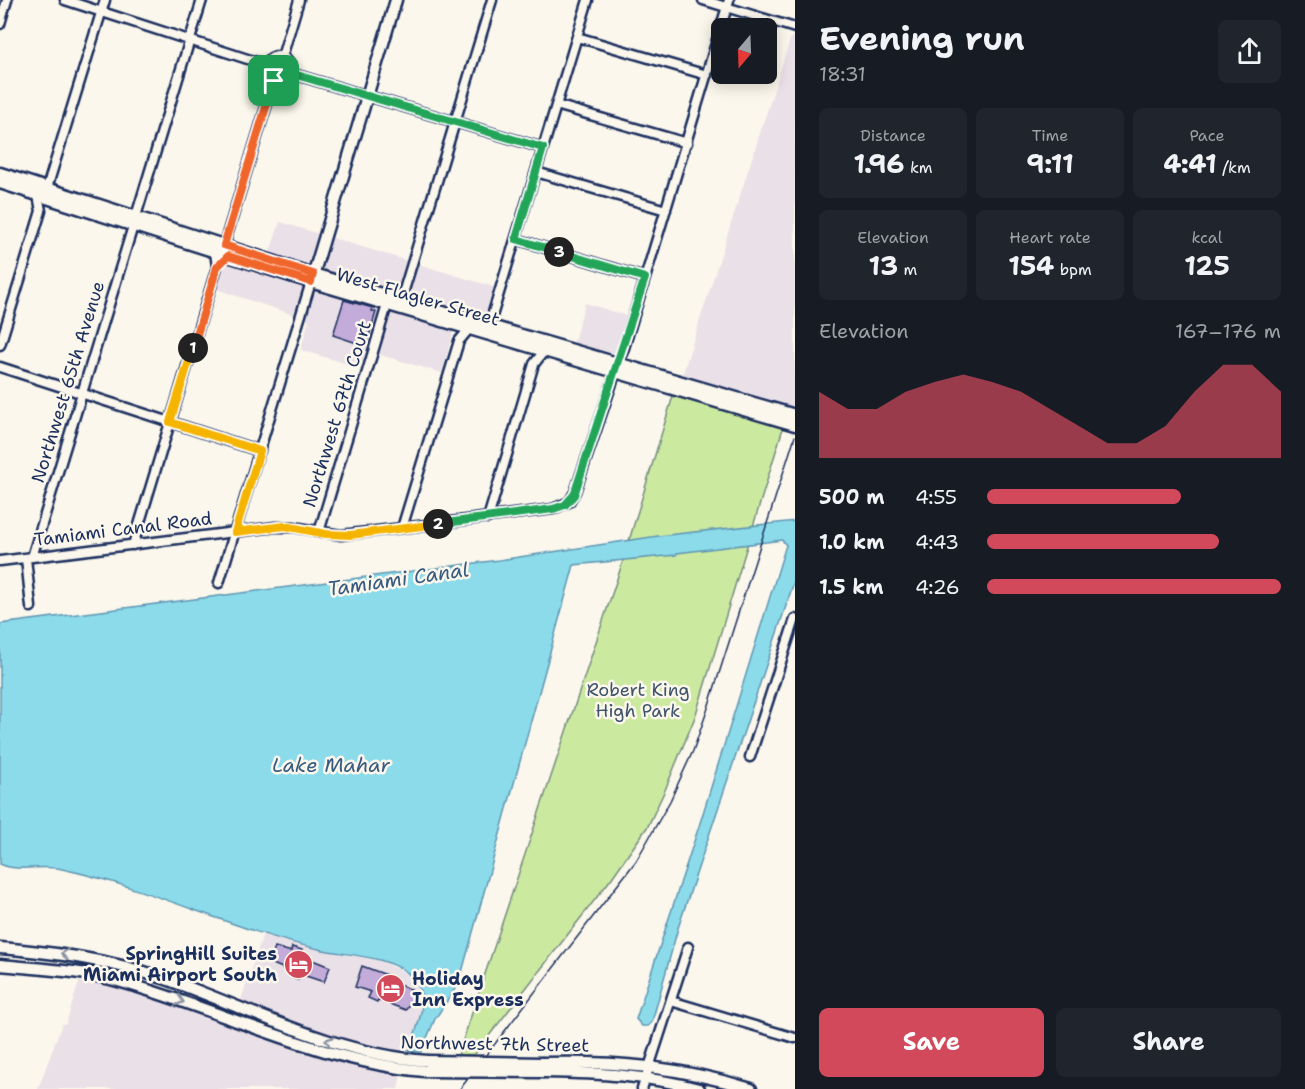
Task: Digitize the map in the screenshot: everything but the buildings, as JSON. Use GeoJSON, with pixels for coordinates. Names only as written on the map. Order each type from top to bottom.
{"type":"FeatureCollection","features":[{"type":"Feature","properties":{"kind":"main road"},"geometry":{"type":"LineString","coordinates":[[312,278],[396,0]]}},
{"type":"Feature","properties":{"kind":"main road","name":"West Flagler Street"},"geometry":{"type":"LineString","coordinates":[[0,173],[43,192],[52,199],[134,221]]}},
{"type":"Feature","properties":{"kind":"main road","name":"West Flagler Street"},"geometry":{"type":"LineString","coordinates":[[0,183],[43,192],[222,251],[489,326],[617,368],[733,401],[795,415]]}},
{"type":"Feature","properties":{"kind":"main road","name":"West Flagler Street"},"geometry":{"type":"LineString","coordinates":[[312,278],[387,305],[532,348],[617,368]]}},
{"type":"Feature","properties":{"kind":"main road","name":"West Flagler Street"},"geometry":{"type":"LineString","coordinates":[[733,401],[795,425]]}},
{"type":"Feature","properties":{"kind":"main road","name":"Northwest 7th Street"},"geometry":{"type":"LineString","coordinates":[[0,948],[67,954],[107,962],[165,979],[250,1013],[357,1050],[425,1066]]}},
{"type":"Feature","properties":{"kind":"main road","name":"Northwest 7th Street"},"geometry":{"type":"LineString","coordinates":[[0,965],[108,978],[338,1055],[383,1066],[544,1067],[612,1063],[650,1065],[700,1074],[751,1089]]}},
{"type":"Feature","properties":{"kind":"main road","name":"Northwest 7th Street"},"geometry":{"type":"LineString","coordinates":[[544,1067],[646,1077],[699,1089]]}},
{"type":"Feature","properties":{"kind":"street"},"geometry":{"type":"LineString","coordinates":[[0,24],[7,0]]}},
{"type":"Feature","properties":{"kind":"street"},"geometry":{"type":"LineString","coordinates":[[65,0],[266,65]]}},
{"type":"Feature","properties":{"kind":"street"},"geometry":{"type":"LineString","coordinates":[[0,345],[41,211],[43,192],[105,0]]}},
{"type":"Feature","properties":{"kind":"street","name":"Northwest 65th Avenue"},"geometry":{"type":"LineString","coordinates":[[32,607],[29,557],[82,394],[202,0]]}},
{"type":"Feature","properties":{"kind":"street"},"geometry":{"type":"LineString","coordinates":[[282,57],[299,0]]}},
{"type":"Feature","properties":{"kind":"street"},"geometry":{"type":"LineString","coordinates":[[401,300],[492,0]]}},
{"type":"Feature","properties":{"kind":"street"},"geometry":{"type":"LineString","coordinates":[[489,326],[588,0]]}},
{"type":"Feature","properties":{"kind":"street"},"geometry":{"type":"LineString","coordinates":[[703,0],[728,4],[795,27]]}},
{"type":"Feature","properties":{"kind":"street"},"geometry":{"type":"LineString","coordinates":[[617,368],[728,4]]}},
{"type":"Feature","properties":{"kind":"street"},"geometry":{"type":"LineString","coordinates":[[577,37],[707,75]]}},
{"type":"Feature","properties":{"kind":"street"},"geometry":{"type":"LineString","coordinates":[[272,57],[282,57],[290,64],[290,73],[284,80],[274,81],[267,75],[266,65],[272,57]]}},
{"type":"Feature","properties":{"kind":"street"},"geometry":{"type":"LineString","coordinates":[[290,73],[543,148]]}},
{"type":"Feature","properties":{"kind":"street"},"geometry":{"type":"LineString","coordinates":[[133,545],[274,81]]}},
{"type":"Feature","properties":{"kind":"street"},"geometry":{"type":"LineString","coordinates":[[556,105],[687,143]]}},
{"type":"Feature","properties":{"kind":"street"},"geometry":{"type":"LineString","coordinates":[[536,172],[666,210]]}},
{"type":"Feature","properties":{"kind":"street"},"geometry":{"type":"LineString","coordinates":[[41,211],[52,199]]}},
{"type":"Feature","properties":{"kind":"street"},"geometry":{"type":"LineString","coordinates":[[516,239],[645,278]]}},
{"type":"Feature","properties":{"kind":"street"},"geometry":{"type":"LineString","coordinates":[[219,584],[312,278]]}},
{"type":"Feature","properties":{"kind":"street","name":"Northwest 67th Court"},"geometry":{"type":"LineString","coordinates":[[318,532],[387,305]]}},
{"type":"Feature","properties":{"kind":"street"},"geometry":{"type":"LineString","coordinates":[[456,325],[459,341]]}},
{"type":"Feature","properties":{"kind":"street"},"geometry":{"type":"LineString","coordinates":[[402,528],[459,341],[469,329]]}},
{"type":"Feature","properties":{"kind":"street"},"geometry":{"type":"LineString","coordinates":[[532,348],[534,364]]}},
{"type":"Feature","properties":{"kind":"street"},"geometry":{"type":"LineString","coordinates":[[488,518],[534,364],[544,351]]}},
{"type":"Feature","properties":{"kind":"street"},"geometry":{"type":"LineString","coordinates":[[0,368],[260,451]]}},
{"type":"Feature","properties":{"kind":"street","name":"Tamiami Canal Road"},"geometry":{"type":"LineString","coordinates":[[0,561],[285,526],[350,535],[553,509],[569,502],[576,492],[617,368]]}},
{"type":"Feature","properties":{"kind":"street"},"geometry":{"type":"LineString","coordinates":[[750,757],[795,618]]}},
{"type":"Feature","properties":{"kind":"street"},"geometry":{"type":"LineString","coordinates":[[642,1089],[688,947]]}},
{"type":"Feature","properties":{"kind":"street"},"geometry":{"type":"LineString","coordinates":[[671,1000],[795,1038]]}},
{"type":"Feature","properties":{"kind":"shaded area"},"geometry":{"type":"Polygon","coordinates":[[[791,37],[795,38],[795,410],[682,376],[791,37]]]}},
{"type":"Feature","properties":{"kind":"shaded area"},"geometry":{"type":"Polygon","coordinates":[[[280,222],[497,288],[488,317],[485,320],[458,314],[442,373],[367,351],[361,368],[301,350],[309,320],[216,289],[226,264],[232,263],[263,273],[280,222]]]}},
{"type":"Feature","properties":{"kind":"shaded area"},"geometry":{"type":"Polygon","coordinates":[[[585,303],[627,316],[615,352],[611,355],[605,356],[573,345],[585,303]]]}},
{"type":"Feature","properties":{"kind":"shaded area"},"geometry":{"type":"Polygon","coordinates":[[[263,934],[322,950],[381,961],[410,975],[418,987],[424,1005],[407,1055],[363,1047],[240,1003],[263,934]]]}},
{"type":"Feature","properties":{"kind":"shaded area"},"geometry":{"type":"Polygon","coordinates":[[[94,981],[224,1021],[337,1061],[401,1074],[398,1089],[38,1089],[62,1024],[66,1024],[79,982],[94,981]]]}},
{"type":"Feature","properties":{"kind":"green space","name":"Robert King High Park"},"geometry":{"type":"Polygon","coordinates":[[[673,396],[783,428],[695,717],[648,826],[611,879],[474,1055],[458,1055],[621,567],[673,396]]]}},
{"type":"Feature","properties":{"kind":"water","name":"Lake Mahar"},"geometry":{"type":"Polygon","coordinates":[[[795,521],[795,579],[678,928],[652,1022],[648,1026],[642,1026],[636,1019],[700,823],[786,545],[782,540],[677,553],[676,555],[574,565],[459,983],[435,1019],[421,1052],[409,1051],[421,1014],[419,987],[413,978],[395,965],[290,942],[95,877],[62,869],[15,868],[0,864],[0,624],[499,560],[658,536],[795,521]]]}},
{"type":"Feature","properties":{"kind":"railway"},"geometry":{"type":"LineString","coordinates":[[460,1089],[636,861],[670,801],[693,751],[707,711],[795,436]]}},
{"type":"Feature","properties":{"kind":"place","name":"SpringHill Suites Miami Airport South"},"geometry":{"type":"Point","coordinates":[298,964]}},
{"type":"Feature","properties":{"kind":"place","name":"Holiday Inn Express"},"geometry":{"type":"Point","coordinates":[391,989]}},
{"type":"Feature","properties":{"kind":"route"},"geometry":{"type":"LineString","coordinates":[[290,73],[543,148],[516,239],[645,278],[576,492],[565,505],[514,515],[350,535],[333,535],[285,526],[235,532],[260,451],[170,422],[217,267],[228,256],[311,282],[313,274],[224,245],[274,81],[284,80],[290,73]]}},
{"type":"Feature","properties":{"kind":"water label","name":"Tamiami Canal"},"geometry":{"type":"Point","coordinates":[398,579]}}]}
